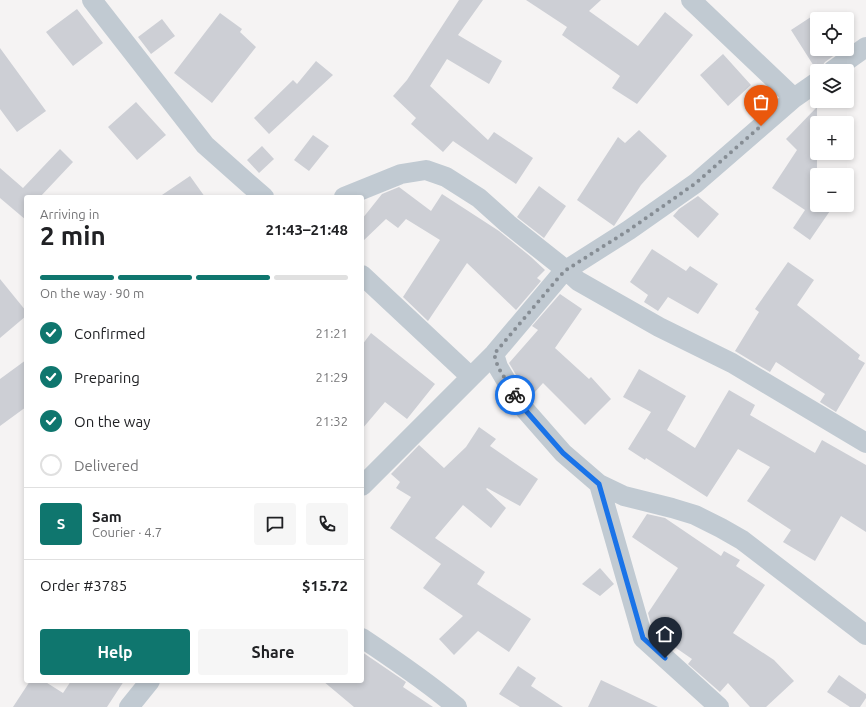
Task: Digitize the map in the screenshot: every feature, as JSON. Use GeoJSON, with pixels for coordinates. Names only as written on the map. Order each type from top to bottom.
{"type":"FeatureCollection","features":[{"type":"Feature","properties":{"kind":"street"},"geometry":{"type":"LineString","coordinates":[[92,0],[205,145],[262,195]]}},
{"type":"Feature","properties":{"kind":"street"},"geometry":{"type":"LineString","coordinates":[[691,0],[794,98]]}},
{"type":"Feature","properties":{"kind":"street"},"geometry":{"type":"LineString","coordinates":[[842,64],[866,47]]}},
{"type":"Feature","properties":{"kind":"street"},"geometry":{"type":"LineString","coordinates":[[364,484],[494,354],[566,270],[629,230],[696,183],[794,98],[810,87]]}},
{"type":"Feature","properties":{"kind":"street"},"geometry":{"type":"LineString","coordinates":[[349,195],[401,174],[426,170],[446,176],[479,198],[508,224],[578,281],[592,290],[659,327],[732,363],[866,443]]}},
{"type":"Feature","properties":{"kind":"street"},"geometry":{"type":"LineString","coordinates":[[364,277],[471,377]]}},
{"type":"Feature","properties":{"kind":"street"},"geometry":{"type":"LineString","coordinates":[[494,354],[498,367],[520,404],[563,453],[599,484],[624,496],[695,515],[721,528],[742,540],[866,635]]}},
{"type":"Feature","properties":{"kind":"street"},"geometry":{"type":"LineString","coordinates":[[599,484],[643,638],[719,707]]}},
{"type":"Feature","properties":{"kind":"street"},"geometry":{"type":"LineString","coordinates":[[364,639],[445,696],[457,707]]}},
{"type":"Feature","properties":{"kind":"street"},"geometry":{"type":"LineString","coordinates":[[129,707],[148,683]]}},
{"type":"Feature","properties":{"kind":"building"},"geometry":{"type":"Polygon","coordinates":[[[459,0],[483,0],[458,35],[502,61],[489,84],[447,59],[430,86],[488,140],[494,132],[533,158],[516,184],[453,141],[443,152],[411,124],[416,118],[393,96],[407,80],[459,0]]]}},
{"type":"Feature","properties":{"kind":"building"},"geometry":{"type":"Polygon","coordinates":[[[526,0],[601,0],[589,11],[638,46],[665,12],[693,35],[637,104],[612,88],[620,76],[562,35],[567,27],[526,0]]]}},
{"type":"Feature","properties":{"kind":"building"},"geometry":{"type":"Polygon","coordinates":[[[77,9],[103,43],[73,66],[46,32],[77,9]]]}},
{"type":"Feature","properties":{"kind":"building"},"geometry":{"type":"Polygon","coordinates":[[[220,13],[242,29],[240,32],[256,47],[212,103],[174,73],[220,13]]]}},
{"type":"Feature","properties":{"kind":"building"},"geometry":{"type":"Polygon","coordinates":[[[810,18],[810,56],[833,56],[824,64],[813,64],[791,30],[810,18]]]}},
{"type":"Feature","properties":{"kind":"building"},"geometry":{"type":"Polygon","coordinates":[[[162,19],[175,36],[151,54],[138,37],[162,19]]]}},
{"type":"Feature","properties":{"kind":"building"},"geometry":{"type":"Polygon","coordinates":[[[0,48],[46,111],[17,132],[0,109],[0,48]]]}},
{"type":"Feature","properties":{"kind":"building"},"geometry":{"type":"Polygon","coordinates":[[[723,54],[751,85],[728,106],[700,75],[723,54]]]}},
{"type":"Feature","properties":{"kind":"building"},"geometry":{"type":"Polygon","coordinates":[[[316,61],[333,75],[269,134],[254,118],[293,80],[297,84],[316,61]]]}},
{"type":"Feature","properties":{"kind":"building"},"geometry":{"type":"Polygon","coordinates":[[[136,102],[166,135],[137,160],[108,127],[136,102]]]}},
{"type":"Feature","properties":{"kind":"building"},"geometry":{"type":"Polygon","coordinates":[[[817,108],[817,116],[810,116],[810,160],[817,160],[817,168],[810,168],[810,212],[829,212],[810,240],[793,228],[805,210],[772,188],[797,150],[786,139],[817,108]]]}},
{"type":"Feature","properties":{"kind":"building"},"geometry":{"type":"Polygon","coordinates":[[[639,130],[667,156],[641,185],[614,226],[577,200],[618,137],[625,143],[639,130]]]}},
{"type":"Feature","properties":{"kind":"building"},"geometry":{"type":"Polygon","coordinates":[[[313,135],[329,146],[309,171],[294,160],[313,135]]]}},
{"type":"Feature","properties":{"kind":"building"},"geometry":{"type":"Polygon","coordinates":[[[262,146],[274,159],[259,173],[247,160],[262,146]]]}},
{"type":"Feature","properties":{"kind":"building"},"geometry":{"type":"Polygon","coordinates":[[[60,149],[73,162],[42,195],[24,195],[24,218],[0,198],[0,168],[23,188],[60,149]]]}},
{"type":"Feature","properties":{"kind":"building"},"geometry":{"type":"Polygon","coordinates":[[[190,176],[204,195],[162,195],[190,176]]]}},
{"type":"Feature","properties":{"kind":"building"},"geometry":{"type":"Polygon","coordinates":[[[539,186],[566,206],[544,238],[517,217],[539,186]]]}},
{"type":"Feature","properties":{"kind":"building"},"geometry":{"type":"Polygon","coordinates":[[[399,187],[431,211],[442,194],[499,231],[531,257],[545,270],[537,278],[541,281],[516,310],[467,263],[428,321],[403,297],[440,240],[406,219],[398,228],[386,219],[364,240],[364,216],[382,194],[399,187]]]}},
{"type":"Feature","properties":{"kind":"building"},"geometry":{"type":"Polygon","coordinates":[[[698,196],[719,214],[698,238],[673,216],[679,209],[698,196]]]}},
{"type":"Feature","properties":{"kind":"building"},"geometry":{"type":"Polygon","coordinates":[[[652,249],[686,271],[690,266],[718,284],[698,314],[668,297],[658,311],[644,302],[648,295],[630,282],[652,249]]]}},
{"type":"Feature","properties":{"kind":"building"},"geometry":{"type":"Polygon","coordinates":[[[788,262],[814,280],[797,305],[860,355],[858,359],[865,363],[836,412],[820,402],[825,394],[776,362],[770,372],[735,351],[759,312],[755,309],[788,262]]]}},
{"type":"Feature","properties":{"kind":"building"},"geometry":{"type":"Polygon","coordinates":[[[0,279],[24,309],[24,318],[0,338],[0,279]]]}},
{"type":"Feature","properties":{"kind":"building"},"geometry":{"type":"Polygon","coordinates":[[[560,294],[582,309],[555,348],[589,379],[591,377],[611,399],[585,425],[543,383],[534,393],[519,380],[509,363],[538,330],[532,326],[560,294]]]}},
{"type":"Feature","properties":{"kind":"building"},"geometry":{"type":"Polygon","coordinates":[[[371,333],[435,384],[407,419],[385,402],[364,427],[364,342],[371,333]]]}},
{"type":"Feature","properties":{"kind":"building"},"geometry":{"type":"Polygon","coordinates":[[[24,361],[24,408],[0,426],[0,379],[24,361]]]}},
{"type":"Feature","properties":{"kind":"building"},"geometry":{"type":"Polygon","coordinates":[[[639,369],[686,396],[667,430],[695,448],[729,390],[755,405],[750,415],[815,453],[822,440],[866,465],[866,532],[841,516],[815,561],[783,542],[791,530],[747,501],[770,467],[738,449],[707,497],[646,458],[645,460],[628,449],[651,412],[623,397],[639,369]]]}},
{"type":"Feature","properties":{"kind":"building"},"geometry":{"type":"Polygon","coordinates":[[[479,427],[496,439],[490,446],[538,479],[520,506],[487,488],[486,489],[506,508],[491,528],[463,505],[435,538],[485,572],[477,584],[531,619],[509,652],[478,631],[454,655],[439,639],[463,616],[423,588],[441,564],[390,528],[411,497],[396,488],[400,482],[391,474],[419,445],[444,468],[466,447],[479,427]]]}},
{"type":"Feature","properties":{"kind":"building"},"geometry":{"type":"Polygon","coordinates":[[[647,514],[665,518],[721,556],[724,551],[740,560],[736,566],[765,585],[733,633],[774,660],[794,681],[766,707],[750,707],[728,683],[720,692],[688,664],[692,659],[653,632],[648,613],[678,568],[632,537],[647,514]]]}},
{"type":"Feature","properties":{"kind":"building"},"geometry":{"type":"Polygon","coordinates":[[[600,568],[614,584],[600,596],[582,584],[600,568]]]}},
{"type":"Feature","properties":{"kind":"building"},"geometry":{"type":"Polygon","coordinates":[[[364,653],[406,682],[403,687],[433,707],[354,707],[325,683],[364,683],[364,653]]]}},
{"type":"Feature","properties":{"kind":"building"},"geometry":{"type":"Polygon","coordinates":[[[518,666],[536,678],[531,686],[563,707],[520,707],[499,694],[518,666]]]}},
{"type":"Feature","properties":{"kind":"building"},"geometry":{"type":"Polygon","coordinates":[[[839,675],[866,694],[866,698],[860,707],[850,707],[827,692],[839,675]]]}},
{"type":"Feature","properties":{"kind":"building"},"geometry":{"type":"Polygon","coordinates":[[[601,680],[658,707],[588,707],[601,680]]]}},
{"type":"Feature","properties":{"kind":"building"},"geometry":{"type":"Polygon","coordinates":[[[29,683],[47,683],[63,693],[70,683],[123,683],[107,707],[13,707],[29,683]]]}},
{"type":"Feature","properties":{"kind":"way so far"},"geometry":{"type":"LineString","coordinates":[[515,395],[498,367],[494,354],[559,277],[566,270],[629,230],[696,183],[761,126]]}},
{"type":"Feature","properties":{"kind":"route"},"geometry":{"type":"LineString","coordinates":[[515,395],[520,404],[563,453],[599,484],[643,638],[665,658]]}}]}
